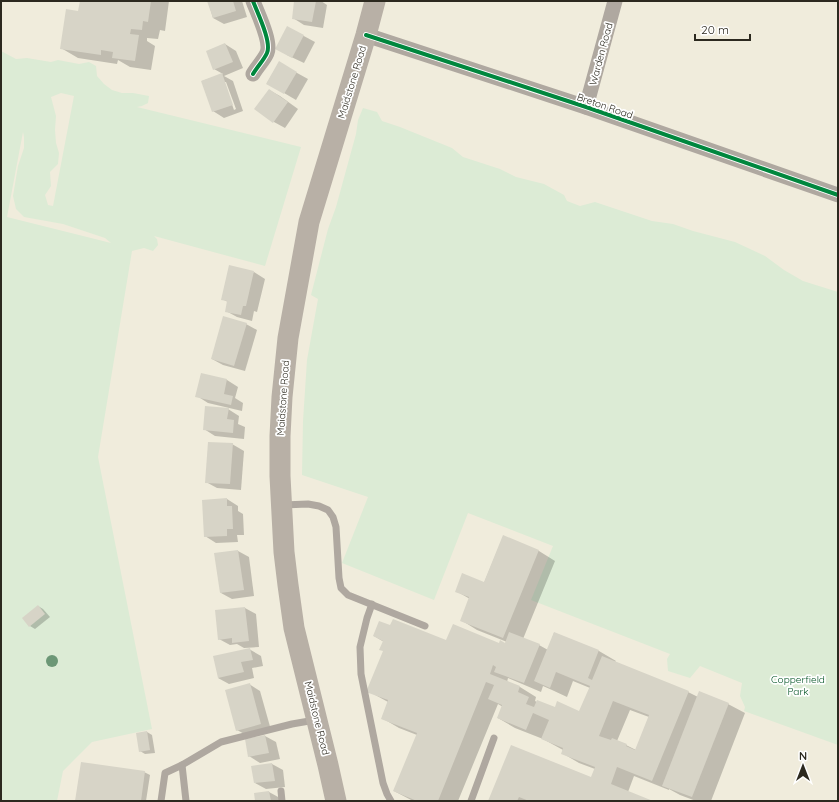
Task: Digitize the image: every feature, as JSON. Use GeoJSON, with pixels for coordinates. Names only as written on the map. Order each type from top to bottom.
{"type":"FeatureCollection","features":[{"type":"Feature","properties":{"kind":"main road","name":"Maidstone Road"},"geometry":{"type":"LineString","coordinates":[[336,801],[293,622],[286,566],[281,505],[281,413],[291,317],[309,222],[375,1]]}},
{"type":"Feature","properties":{"kind":"street"},"geometry":{"type":"LineString","coordinates":[[253,1],[266,37],[268,48],[267,54],[253,74]]}},
{"type":"Feature","properties":{"kind":"street","name":"Warden Road"},"geometry":{"type":"LineString","coordinates":[[586,107],[616,1]]}},
{"type":"Feature","properties":{"kind":"street","name":"Breton Road"},"geometry":{"type":"LineString","coordinates":[[366,35],[586,107],[838,195]]}},
{"type":"Feature","properties":{"kind":"lane"},"geometry":{"type":"LineString","coordinates":[[281,505],[308,504],[319,506],[328,510],[334,517],[336,527],[341,588],[348,595],[425,626]]}},
{"type":"Feature","properties":{"kind":"lane"},"geometry":{"type":"LineString","coordinates":[[372,604],[366,618],[360,647],[361,674],[383,783],[386,794],[391,801]]}},
{"type":"Feature","properties":{"kind":"lane"},"geometry":{"type":"LineString","coordinates":[[161,801],[165,773],[182,765],[221,742],[317,719]]}},
{"type":"Feature","properties":{"kind":"lane"},"geometry":{"type":"LineString","coordinates":[[470,801],[494,738]]}},
{"type":"Feature","properties":{"kind":"lane"},"geometry":{"type":"LineString","coordinates":[[182,765],[186,801]]}},
{"type":"Feature","properties":{"kind":"lane"},"geometry":{"type":"LineString","coordinates":[[281,791],[282,801]]}},
{"type":"Feature","properties":{"kind":"green space"},"geometry":{"type":"Polygon","coordinates":[[[1,51],[16,59],[27,58],[51,62],[58,60],[79,64],[89,62],[96,66],[97,76],[112,90],[122,93],[133,93],[149,96],[148,103],[137,107],[301,147],[265,266],[154,236],[157,239],[158,245],[153,251],[144,248],[132,251],[98,457],[152,729],[92,742],[63,771],[57,801],[1,801],[1,51]],[[61,93],[51,97],[56,116],[56,143],[59,153],[58,164],[50,172],[51,186],[45,195],[48,205],[53,206],[74,96],[61,93]],[[23,132],[7,217],[111,243],[105,238],[63,224],[24,217],[16,209],[13,196],[18,166],[24,148],[23,132]]]}},
{"type":"Feature","properties":{"kind":"green space","name":"Copperfield Park"},"geometry":{"type":"Polygon","coordinates":[[[363,108],[377,112],[382,121],[452,148],[463,157],[500,169],[516,177],[544,184],[564,195],[567,201],[580,206],[595,202],[652,221],[673,224],[735,242],[765,256],[784,270],[803,281],[838,292],[838,745],[744,711],[745,707],[740,696],[742,683],[700,666],[690,678],[668,671],[667,659],[670,654],[531,600],[553,546],[468,513],[434,600],[342,563],[368,497],[302,475],[303,421],[307,360],[318,299],[311,295],[328,229],[336,207],[356,134],[358,120],[363,108]]]}},
{"type":"Feature","properties":{"kind":"building"},"geometry":{"type":"Polygon","coordinates":[[[80,1],[151,1],[148,22],[143,21],[142,30],[131,29],[130,34],[139,35],[135,61],[112,58],[113,52],[101,50],[101,55],[60,49],[66,9],[78,11],[80,1]]]}},
{"type":"Feature","properties":{"kind":"building"},"geometry":{"type":"Polygon","coordinates":[[[207,1],[233,1],[236,11],[213,18],[207,1]]]}},
{"type":"Feature","properties":{"kind":"building"},"geometry":{"type":"Polygon","coordinates":[[[294,1],[316,1],[312,22],[292,19],[294,1]]]}},
{"type":"Feature","properties":{"kind":"building"},"geometry":{"type":"Polygon","coordinates":[[[287,26],[304,35],[292,58],[275,49],[287,26]]]}},
{"type":"Feature","properties":{"kind":"building"},"geometry":{"type":"Polygon","coordinates":[[[225,43],[233,62],[213,70],[206,51],[225,43]]]}},
{"type":"Feature","properties":{"kind":"building"},"geometry":{"type":"Polygon","coordinates":[[[279,61],[297,72],[284,94],[266,84],[279,61]]]}},
{"type":"Feature","properties":{"kind":"building"},"geometry":{"type":"Polygon","coordinates":[[[222,73],[233,105],[212,112],[201,81],[222,73]]]}},
{"type":"Feature","properties":{"kind":"building"},"geometry":{"type":"Polygon","coordinates":[[[269,89],[288,102],[273,123],[254,109],[269,89]]]}},
{"type":"Feature","properties":{"kind":"building"},"geometry":{"type":"Polygon","coordinates":[[[229,265],[254,271],[246,306],[243,306],[241,315],[225,312],[227,301],[221,300],[229,265]]]}},
{"type":"Feature","properties":{"kind":"building"},"geometry":{"type":"Polygon","coordinates":[[[223,316],[247,323],[234,366],[211,359],[223,316]]]}},
{"type":"Feature","properties":{"kind":"building"},"geometry":{"type":"Polygon","coordinates":[[[201,373],[227,379],[224,394],[233,396],[231,405],[195,397],[201,373]]]}},
{"type":"Feature","properties":{"kind":"building"},"geometry":{"type":"Polygon","coordinates":[[[205,406],[229,408],[227,419],[234,420],[233,433],[203,430],[205,406]]]}},
{"type":"Feature","properties":{"kind":"building"},"geometry":{"type":"Polygon","coordinates":[[[208,442],[233,443],[230,484],[205,483],[208,442]]]}},
{"type":"Feature","properties":{"kind":"building"},"geometry":{"type":"Polygon","coordinates":[[[227,498],[227,506],[232,506],[233,529],[227,529],[227,536],[204,537],[202,500],[227,498]]]}},
{"type":"Feature","properties":{"kind":"building"},"geometry":{"type":"Polygon","coordinates":[[[503,535],[539,550],[503,638],[460,621],[469,597],[455,592],[462,573],[484,582],[503,535]]]}},
{"type":"Feature","properties":{"kind":"building"},"geometry":{"type":"Polygon","coordinates":[[[238,550],[244,590],[220,593],[214,553],[238,550]]]}},
{"type":"Feature","properties":{"kind":"building"},"geometry":{"type":"Polygon","coordinates":[[[38,605],[45,614],[29,627],[22,618],[38,605]]]}},
{"type":"Feature","properties":{"kind":"building"},"geometry":{"type":"Polygon","coordinates":[[[245,607],[249,641],[232,643],[232,638],[218,640],[215,610],[245,607]]]}},
{"type":"Feature","properties":{"kind":"building"},"geometry":{"type":"Polygon","coordinates":[[[393,619],[446,640],[453,624],[499,643],[500,640],[505,643],[509,632],[540,644],[524,683],[494,672],[496,667],[493,665],[490,674],[520,686],[518,692],[529,697],[526,704],[534,707],[537,700],[555,707],[557,701],[579,711],[590,686],[556,672],[550,688],[534,681],[554,632],[599,650],[588,678],[592,680],[602,656],[689,691],[652,781],[617,767],[611,784],[653,801],[529,801],[519,797],[517,801],[488,801],[511,745],[591,777],[595,767],[561,754],[563,748],[541,739],[549,720],[533,713],[526,730],[497,718],[502,705],[488,699],[494,685],[486,682],[438,801],[417,801],[393,791],[417,733],[381,719],[388,700],[366,692],[383,651],[379,650],[383,641],[373,636],[379,621],[390,625],[393,619]],[[613,701],[599,736],[611,740],[612,738],[627,744],[626,746],[635,750],[649,715],[613,701]]]}},
{"type":"Feature","properties":{"kind":"building"},"geometry":{"type":"Polygon","coordinates":[[[250,648],[253,660],[241,662],[244,672],[218,678],[213,656],[250,648]]]}},
{"type":"Feature","properties":{"kind":"building"},"geometry":{"type":"Polygon","coordinates":[[[250,683],[261,724],[236,731],[225,690],[250,683]]]}},
{"type":"Feature","properties":{"kind":"building"},"geometry":{"type":"Polygon","coordinates":[[[699,691],[729,703],[692,797],[662,786],[699,691]]]}},
{"type":"Feature","properties":{"kind":"building"},"geometry":{"type":"Polygon","coordinates":[[[147,731],[150,750],[139,752],[136,733],[147,731]]]}},
{"type":"Feature","properties":{"kind":"building"},"geometry":{"type":"Polygon","coordinates":[[[265,735],[269,753],[248,757],[245,739],[265,735]]]}},
{"type":"Feature","properties":{"kind":"building"},"geometry":{"type":"Polygon","coordinates":[[[81,762],[145,771],[141,801],[75,801],[81,762]]]}},
{"type":"Feature","properties":{"kind":"building"},"geometry":{"type":"Polygon","coordinates":[[[272,763],[275,781],[254,783],[251,766],[272,763]]]}},
{"type":"Feature","properties":{"kind":"building"},"geometry":{"type":"Polygon","coordinates":[[[269,791],[271,801],[255,801],[254,793],[269,791]]]}},
{"type":"Feature","properties":{"kind":"cycle path"},"geometry":{"type":"LineString","coordinates":[[253,1],[261,19],[268,48],[266,56],[253,74]]}},
{"type":"Feature","properties":{"kind":"cycle path"},"geometry":{"type":"LineString","coordinates":[[366,35],[586,107],[838,195]]}}]}
